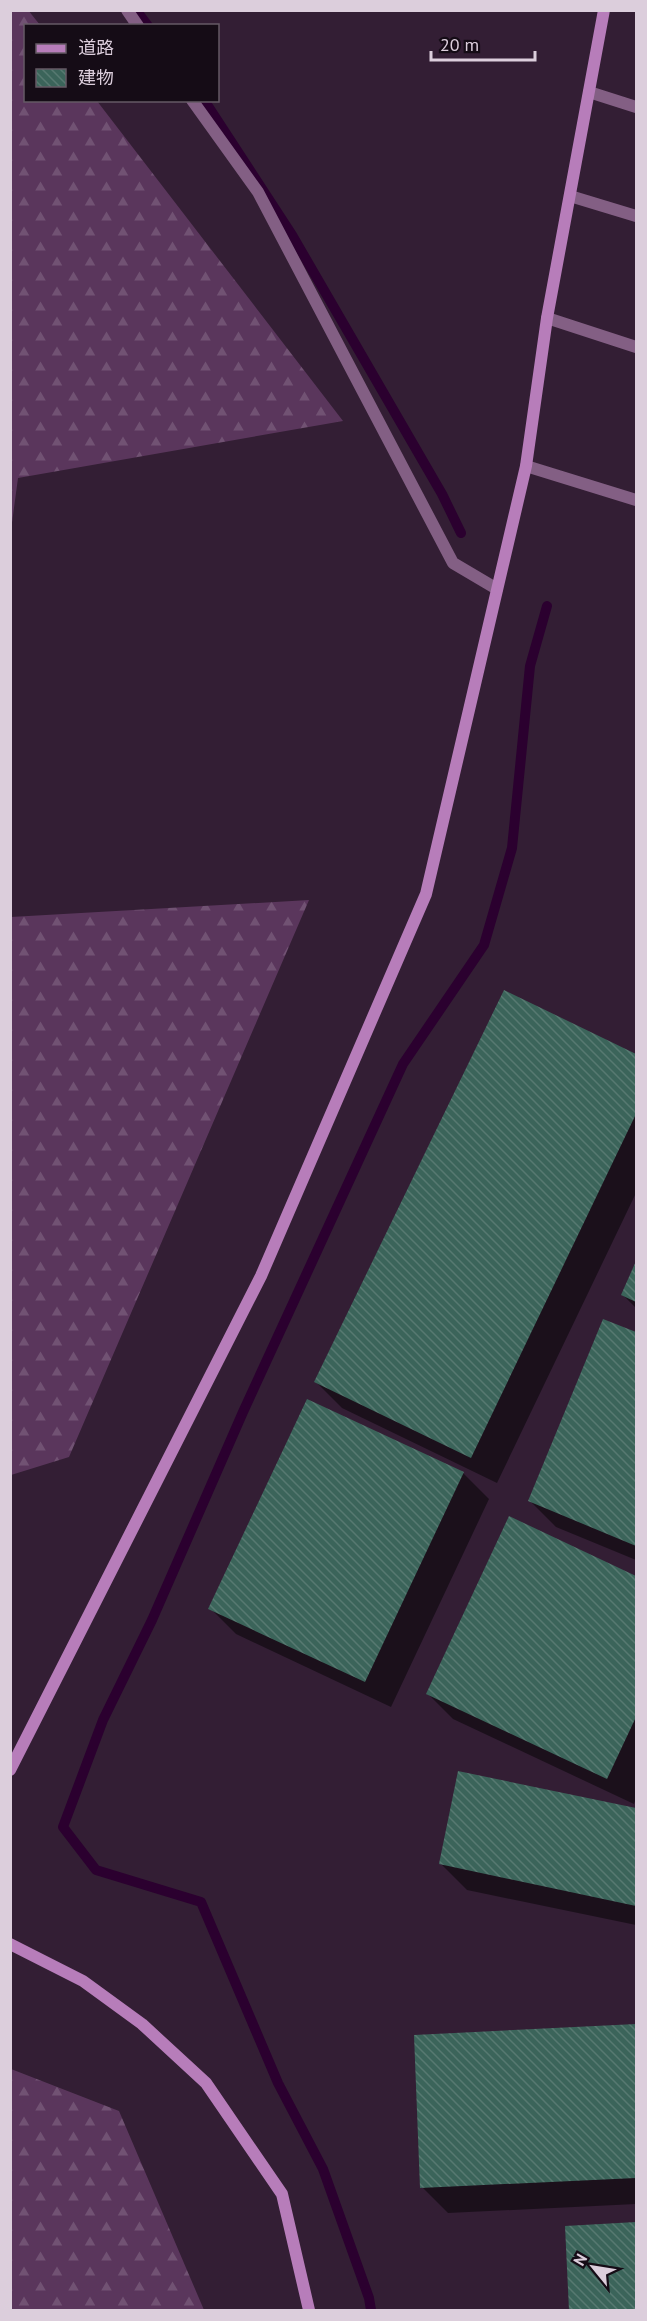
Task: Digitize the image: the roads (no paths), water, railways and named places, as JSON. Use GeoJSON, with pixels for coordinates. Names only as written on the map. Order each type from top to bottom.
{"type":"FeatureCollection","features":[{"type":"Feature","properties":{"kind":"street"},"geometry":{"type":"LineString","coordinates":[[127,10],[137,24]]}},
{"type":"Feature","properties":{"kind":"street"},"geometry":{"type":"LineString","coordinates":[[10,1770],[261,1276],[426,894],[526,466],[547,318],[604,10]]}},
{"type":"Feature","properties":{"kind":"street"},"geometry":{"type":"LineString","coordinates":[[589,92],[636,107]]}},
{"type":"Feature","properties":{"kind":"street"},"geometry":{"type":"LineString","coordinates":[[193,102],[258,192],[453,563],[497,589]]}},
{"type":"Feature","properties":{"kind":"street"},"geometry":{"type":"LineString","coordinates":[[570,196],[636,216]]}},
{"type":"Feature","properties":{"kind":"street"},"geometry":{"type":"LineString","coordinates":[[547,318],[636,347]]}},
{"type":"Feature","properties":{"kind":"street"},"geometry":{"type":"LineString","coordinates":[[526,466],[636,500]]}},
{"type":"Feature","properties":{"kind":"street"},"geometry":{"type":"LineString","coordinates":[[10,1944],[83,1981],[142,2024],[206,2083],[282,2194],[309,2310]]}},
{"type":"Feature","properties":{"kind":"waterway"},"geometry":{"type":"LineString","coordinates":[[136,10],[146,24]]}},
{"type":"Feature","properties":{"kind":"waterway"},"geometry":{"type":"LineString","coordinates":[[205,102],[292,235],[442,494],[461,533]]}},
{"type":"Feature","properties":{"kind":"waterway"},"geometry":{"type":"LineString","coordinates":[[371,2310],[369,2298],[323,2169],[278,2083],[201,1902],[96,1870],[63,1827],[103,1720],[152,1620],[243,1412],[403,1064],[484,945],[512,848],[530,666],[547,606]]}}]}
